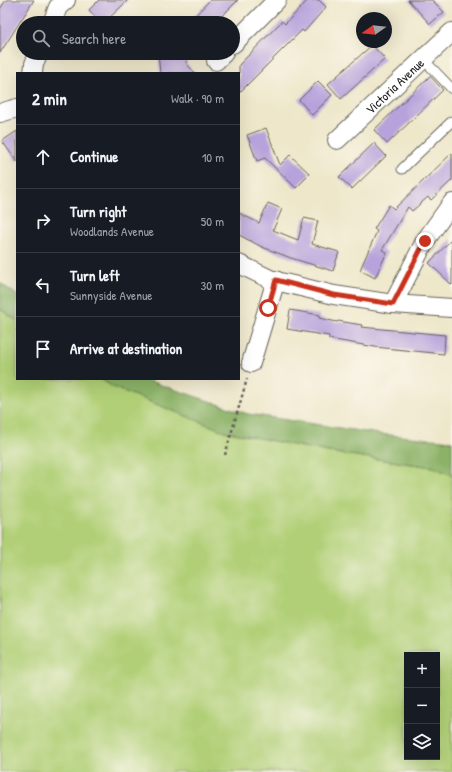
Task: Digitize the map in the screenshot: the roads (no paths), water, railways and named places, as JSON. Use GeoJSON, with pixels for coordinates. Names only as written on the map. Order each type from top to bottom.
{"type":"FeatureCollection","features":[{"type":"Feature","properties":{"kind":"street"},"geometry":{"type":"LineString","coordinates":[[55,16],[58,7],[66,0]]}},
{"type":"Feature","properties":{"kind":"street"},"geometry":{"type":"LineString","coordinates":[[240,37],[277,0]]}},
{"type":"Feature","properties":{"kind":"street","name":"Victoria Avenue"},"geometry":{"type":"LineString","coordinates":[[337,140],[452,32]]}},
{"type":"Feature","properties":{"kind":"street"},"geometry":{"type":"LineString","coordinates":[[33,72],[36,60]]}},
{"type":"Feature","properties":{"kind":"street"},"geometry":{"type":"LineString","coordinates":[[0,113],[16,108]]}},
{"type":"Feature","properties":{"kind":"street"},"geometry":{"type":"LineString","coordinates":[[393,304],[425,241],[452,203]]}},
{"type":"Feature","properties":{"kind":"street"},"geometry":{"type":"LineString","coordinates":[[240,264],[276,280],[334,295],[393,304],[452,308]]}},
{"type":"Feature","properties":{"kind":"street"},"geometry":{"type":"LineString","coordinates":[[251,363],[276,280]]}},
{"type":"Feature","properties":{"kind":"lane"},"geometry":{"type":"LineString","coordinates":[[423,59],[452,89]]}},
{"type":"Feature","properties":{"kind":"lane"},"geometry":{"type":"LineString","coordinates":[[402,168],[452,121]]}}]}
